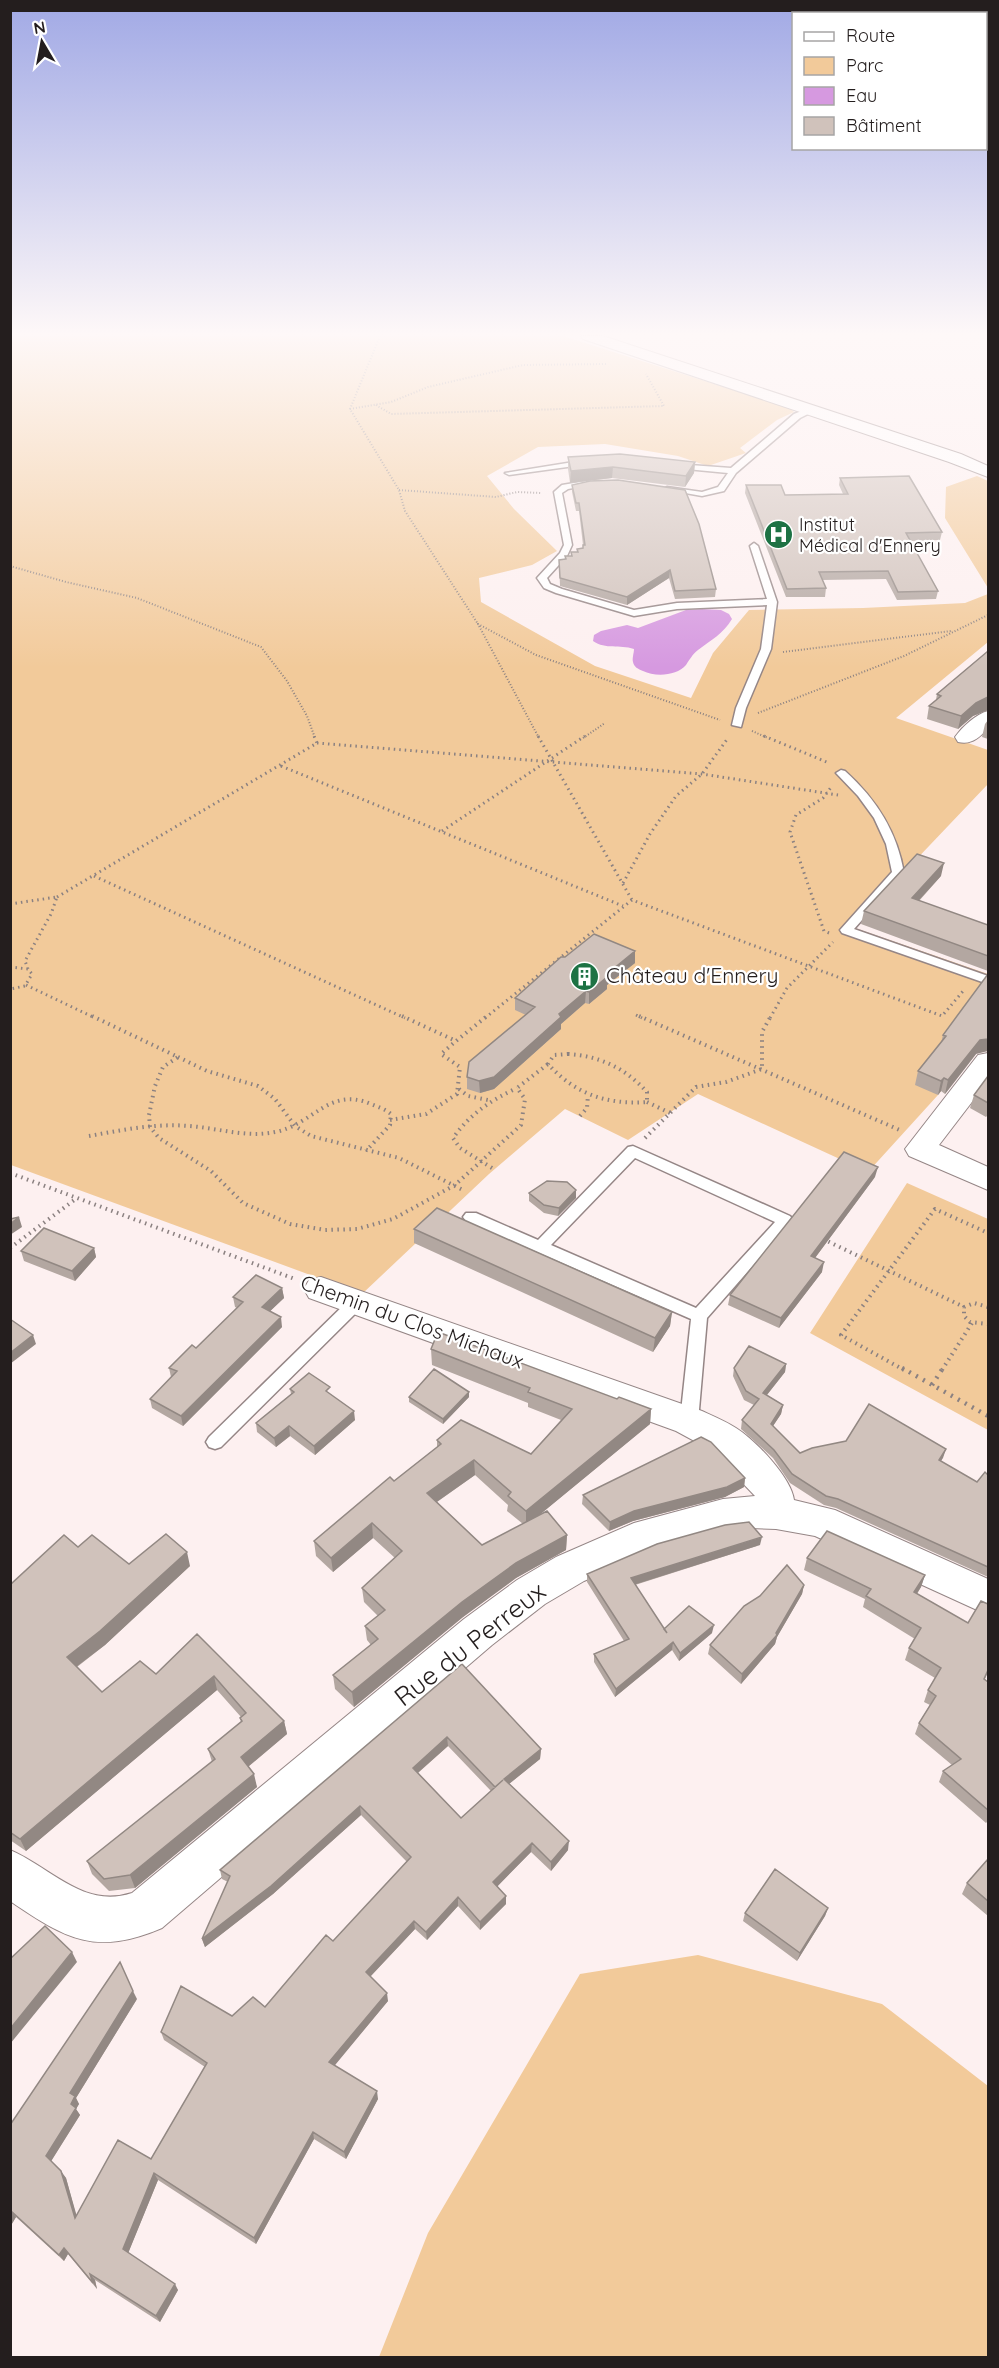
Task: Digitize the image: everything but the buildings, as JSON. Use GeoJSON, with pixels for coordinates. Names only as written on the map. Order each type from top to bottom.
{"type":"FeatureCollection","features":[{"type":"Feature","properties":{"kind":"street"},"geometry":{"type":"LineString","coordinates":[[920,447],[988,472]]}},
{"type":"Feature","properties":{"kind":"street"},"geometry":{"type":"LineString","coordinates":[[966,737],[988,718]]}},
{"type":"Feature","properties":{"kind":"street"},"geometry":{"type":"LineString","coordinates":[[988,1062],[921,1149],[988,1179]]}},
{"type":"Feature","properties":{"kind":"street","name":"Chemin du Clos Michaux"},"geometry":{"type":"LineString","coordinates":[[321,1289],[689,1421],[724,1439],[769,1483],[774,1492],[776,1513]]}},
{"type":"Feature","properties":{"kind":"street","name":"Rue du Perreux"},"geometry":{"type":"LineString","coordinates":[[10,1873],[68,1912],[101,1922],[133,1918],[146,1912],[478,1632],[531,1592],[570,1569],[648,1535],[723,1515],[776,1513],[804,1517],[839,1528],[988,1598]]}},
{"type":"Feature","properties":{"kind":"lane"},"geometry":{"type":"LineString","coordinates":[[656,487],[702,494],[721,489],[733,471],[762,447]]}},
{"type":"Feature","properties":{"kind":"lane"},"geometry":{"type":"LineString","coordinates":[[509,473],[592,461]]}},
{"type":"Feature","properties":{"kind":"lane"},"geometry":{"type":"LineString","coordinates":[[665,465],[733,471]]}},
{"type":"Feature","properties":{"kind":"lane"},"geometry":{"type":"LineString","coordinates":[[600,482],[565,487],[558,492],[568,545],[567,552],[545,572],[542,578],[547,586],[634,613],[677,606],[772,602]]}},
{"type":"Feature","properties":{"kind":"lane"},"geometry":{"type":"LineString","coordinates":[[738,723],[741,708],[764,654],[772,602],[754,546]]}},
{"type":"Feature","properties":{"kind":"lane"},"geometry":{"type":"LineString","coordinates":[[841,773],[860,789],[883,823],[896,855],[898,873],[842,933],[988,980]]}},
{"type":"Feature","properties":{"kind":"lane"},"geometry":{"type":"LineString","coordinates":[[539,1248],[633,1151],[785,1220],[699,1316],[689,1421]]}},
{"type":"Feature","properties":{"kind":"lane"},"geometry":{"type":"LineString","coordinates":[[471,1217],[699,1316]]}},
{"type":"Feature","properties":{"kind":"lane"},"geometry":{"type":"LineString","coordinates":[[215,1442],[357,1302]]}},
{"type":"Feature","properties":{"kind":"path"},"geometry":{"type":"LineString","coordinates":[[373,447],[399,490],[405,511],[478,624],[551,760],[632,900],[942,1016],[976,975]]}},
{"type":"Feature","properties":{"kind":"path"},"geometry":{"type":"LineString","coordinates":[[399,490],[496,497],[517,492],[531,494],[558,492]]}},
{"type":"Feature","properties":{"kind":"path"},"geometry":{"type":"LineString","coordinates":[[10,566],[137,598],[261,647],[292,690],[307,716],[317,743]]}},
{"type":"Feature","properties":{"kind":"path"},"geometry":{"type":"LineString","coordinates":[[622,883],[650,834],[676,796],[702,774],[738,723],[904,656],[988,615]]}},
{"type":"Feature","properties":{"kind":"path"},"geometry":{"type":"LineString","coordinates":[[478,624],[536,655],[738,723],[828,762],[841,773],[828,793],[796,815],[790,832],[824,931],[842,933]]}},
{"type":"Feature","properties":{"kind":"path"},"geometry":{"type":"LineString","coordinates":[[764,654],[956,631]]}},
{"type":"Feature","properties":{"kind":"path"},"geometry":{"type":"LineString","coordinates":[[442,832],[605,723]]}},
{"type":"Feature","properties":{"kind":"path"},"geometry":{"type":"LineString","coordinates":[[10,904],[57,897],[317,743],[551,760],[702,774],[867,799]]}},
{"type":"Feature","properties":{"kind":"path"},"geometry":{"type":"LineString","coordinates":[[281,766],[623,906]]}},
{"type":"Feature","properties":{"kind":"path"},"geometry":{"type":"LineString","coordinates":[[94,876],[456,1041]]}},
{"type":"Feature","properties":{"kind":"path"},"geometry":{"type":"LineString","coordinates":[[10,989],[26,985],[31,980],[32,974],[25,961],[54,912],[57,897]]}},
{"type":"Feature","properties":{"kind":"path"},"geometry":{"type":"LineString","coordinates":[[390,1120],[425,1116],[443,1107],[457,1094],[460,1067],[441,1054],[632,900]]}},
{"type":"Feature","properties":{"kind":"path"},"geometry":{"type":"LineString","coordinates":[[762,1069],[762,1032],[787,988],[842,933]]}},
{"type":"Feature","properties":{"kind":"path"},"geometry":{"type":"LineString","coordinates":[[10,967],[28,969]]}},
{"type":"Feature","properties":{"kind":"path"},"geometry":{"type":"LineString","coordinates":[[26,985],[207,1071],[258,1086],[275,1099],[295,1126],[311,1136],[399,1158],[465,1191]]}},
{"type":"Feature","properties":{"kind":"path"},"geometry":{"type":"LineString","coordinates":[[636,1015],[926,1142]]}},
{"type":"Feature","properties":{"kind":"path"},"geometry":{"type":"LineString","coordinates":[[492,1168],[460,1149],[453,1138],[468,1115],[488,1100],[517,1088],[548,1064],[554,1056],[566,1054],[601,1059],[621,1067],[647,1092],[647,1101]]}},
{"type":"Feature","properties":{"kind":"path"},"geometry":{"type":"LineString","coordinates":[[178,1057],[163,1067],[155,1086],[149,1115],[150,1127],[159,1138],[211,1171],[243,1203],[290,1224],[325,1230],[357,1229],[393,1219],[455,1185],[520,1125],[525,1100],[517,1088]]}},
{"type":"Feature","properties":{"kind":"path"},"geometry":{"type":"LineString","coordinates":[[548,1064],[567,1083],[588,1095],[609,1102],[628,1104],[647,1101],[670,1113]]}},
{"type":"Feature","properties":{"kind":"path"},"geometry":{"type":"LineString","coordinates":[[633,1151],[696,1087],[726,1082],[762,1069]]}},
{"type":"Feature","properties":{"kind":"path"},"geometry":{"type":"LineString","coordinates":[[459,1089],[468,1096],[488,1100]]}},
{"type":"Feature","properties":{"kind":"path"},"geometry":{"type":"LineString","coordinates":[[580,1116],[587,1108],[588,1095]]}},
{"type":"Feature","properties":{"kind":"path"},"geometry":{"type":"LineString","coordinates":[[89,1136],[177,1125],[237,1134],[263,1135],[295,1126],[331,1101],[353,1097],[363,1098],[391,1114],[390,1125],[366,1150]]}},
{"type":"Feature","properties":{"kind":"path","name":"Chemin du Clos Michaux"},"geometry":{"type":"LineString","coordinates":[[10,1173],[321,1289]]}},
{"type":"Feature","properties":{"kind":"path"},"geometry":{"type":"LineString","coordinates":[[10,1248],[78,1198]]}},
{"type":"Feature","properties":{"kind":"path"},"geometry":{"type":"LineString","coordinates":[[988,1233],[935,1209],[841,1335],[988,1416]]}},
{"type":"Feature","properties":{"kind":"path"},"geometry":{"type":"LineString","coordinates":[[785,1220],[964,1307],[974,1303],[988,1305]]}},
{"type":"Feature","properties":{"kind":"path"},"geometry":{"type":"LineString","coordinates":[[964,1307],[964,1317],[972,1323],[982,1326],[988,1324]]}},
{"type":"Feature","properties":{"kind":"path"},"geometry":{"type":"LineString","coordinates":[[932,1385],[972,1323]]}},
{"type":"Feature","properties":{"kind":"green space"},"geometry":{"type":"Polygon","coordinates":[[[10,447],[549,447],[538,447],[487,476],[514,509],[557,551],[532,565],[479,578],[481,602],[595,666],[691,698],[713,653],[749,610],[965,603],[988,594],[988,642],[896,718],[988,750],[988,784],[852,927],[988,974],[988,1029],[938,1095],[868,1172],[698,1094],[628,1140],[565,1109],[489,1174],[362,1294],[11,1165],[10,447]]]}},
{"type":"Feature","properties":{"kind":"green space"},"geometry":{"type":"Polygon","coordinates":[[[620,447],[742,447],[740,448],[746,453],[708,466],[678,456],[620,447]]]}},
{"type":"Feature","properties":{"kind":"green space"},"geometry":{"type":"Polygon","coordinates":[[[977,476],[988,481],[988,588],[945,518],[946,487],[977,476]]]}},
{"type":"Feature","properties":{"kind":"green space"},"geometry":{"type":"Polygon","coordinates":[[[907,1183],[988,1219],[988,1430],[810,1333],[907,1183]]]}},
{"type":"Feature","properties":{"kind":"green space"},"geometry":{"type":"Polygon","coordinates":[[[698,1955],[882,2004],[988,2086],[988,2357],[379,2357],[428,2233],[580,1974],[698,1955]]]}},
{"type":"Feature","properties":{"kind":"water"},"geometry":{"type":"Polygon","coordinates":[[[686,610],[721,610],[729,614],[732,619],[721,633],[691,657],[682,669],[672,673],[660,675],[643,671],[636,668],[634,664],[634,649],[603,645],[593,641],[594,635],[601,631],[627,625],[638,628],[686,610]]]}},
{"type":"Feature","properties":{"kind":"place","name":"Institut Médical d'Ennery"},"geometry":{"type":"Point","coordinates":[778,535]}},
{"type":"Feature","properties":{"kind":"place","name":"Château d'Ennery"},"geometry":{"type":"Point","coordinates":[585,976]}}]}
